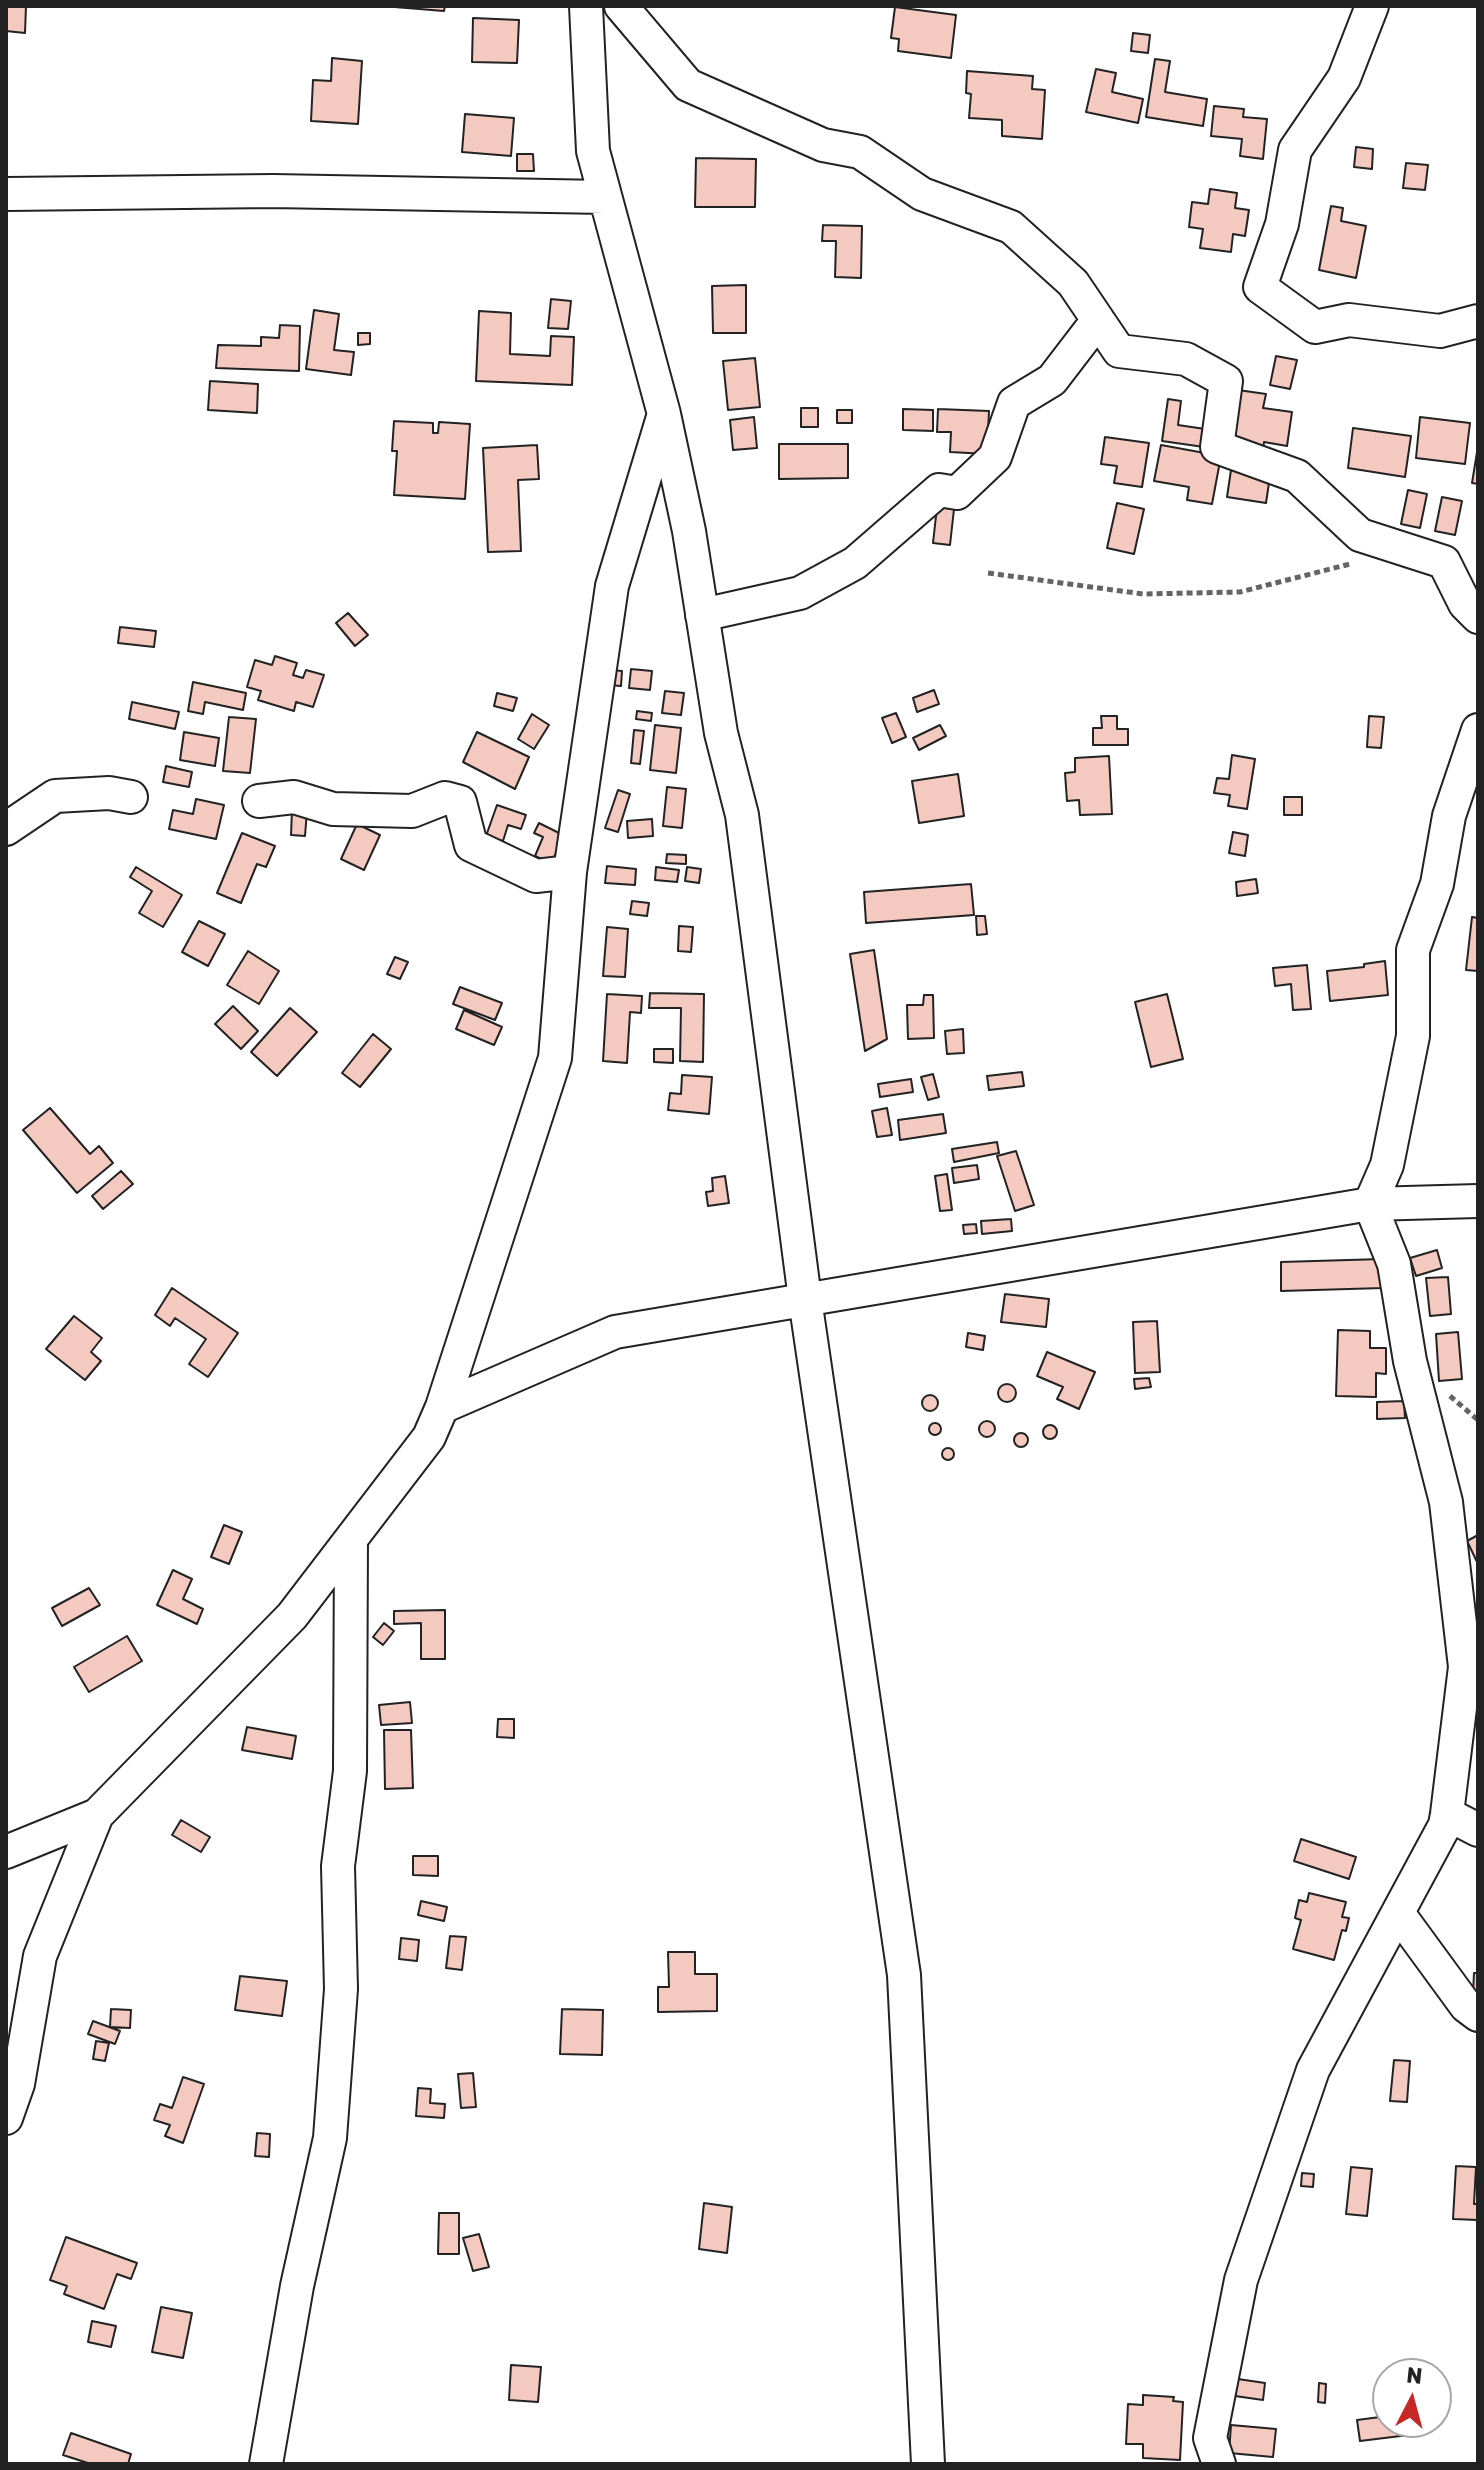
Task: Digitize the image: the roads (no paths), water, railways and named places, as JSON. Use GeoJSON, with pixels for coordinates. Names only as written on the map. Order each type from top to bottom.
{"type":"FeatureCollection","features":[{"type":"Feature","properties":{"kind":"street"},"geometry":{"type":"LineString","coordinates":[[586,6],[593,151],[664,414],[689,531],[721,733],[742,815],[805,1299],[904,1975],[928,2464]]}},
{"type":"Feature","properties":{"kind":"street"},"geometry":{"type":"LineString","coordinates":[[621,6],[688,85],[823,145],[860,152],[922,194],[1011,227],[1073,283],[1119,351],[1186,359],[1226,381],[1217,447],[1297,476],[1360,535],[1444,562],[1465,604],[1478,617]]}},
{"type":"Feature","properties":{"kind":"street"},"geometry":{"type":"LineString","coordinates":[[1372,6],[1344,78],[1295,150],[1282,224],[1260,287],[1315,327],[1349,320],[1440,331],[1478,321]]}},
{"type":"Feature","properties":{"kind":"street"},"geometry":{"type":"LineString","coordinates":[[6,194],[273,191],[605,197]]}},
{"type":"Feature","properties":{"kind":"street"},"geometry":{"type":"LineString","coordinates":[[702,615],[800,593],[855,563],[939,490],[957,493],[995,457],[1014,403],[1052,380],[1098,320]]}},
{"type":"Feature","properties":{"kind":"street"},"geometry":{"type":"LineString","coordinates":[[6,2118],[18,2084],[40,1956],[97,1815],[292,1616],[429,1437],[442,1407],[555,1058],[570,872],[612,586],[664,414]]}},
{"type":"Feature","properties":{"kind":"street"},"geometry":{"type":"LineString","coordinates":[[1219,2464],[1210,2438],[1241,2280],[1313,2070],[1445,1825],[1447,1814],[1465,1667],[1446,1502],[1410,1361],[1394,1264],[1370,1204],[1387,1165],[1413,1036],[1413,950],[1437,884],[1449,816],[1478,730]]}},
{"type":"Feature","properties":{"kind":"street"},"geometry":{"type":"LineString","coordinates":[[6,829],[55,796],[109,793],[131,797]]}},
{"type":"Feature","properties":{"kind":"street"},"geometry":{"type":"LineString","coordinates":[[259,801],[294,797],[333,809],[412,811],[445,798],[460,802],[471,845],[536,876],[570,872]]}},
{"type":"Feature","properties":{"kind":"street"},"geometry":{"type":"LineString","coordinates":[[442,1407],[615,1332],[1370,1204],[1478,1201]]}},
{"type":"Feature","properties":{"kind":"street"},"geometry":{"type":"LineString","coordinates":[[266,2464],[297,2286],[330,2138],[341,1989],[338,1866],[350,1771],[351,1539]]}},
{"type":"Feature","properties":{"kind":"street"},"geometry":{"type":"LineString","coordinates":[[1447,1814],[1478,1830]]}},
{"type":"Feature","properties":{"kind":"street"},"geometry":{"type":"LineString","coordinates":[[6,1852],[97,1815]]}},
{"type":"Feature","properties":{"kind":"street"},"geometry":{"type":"LineString","coordinates":[[1398,1913],[1466,2006],[1478,2015]]}}]}
